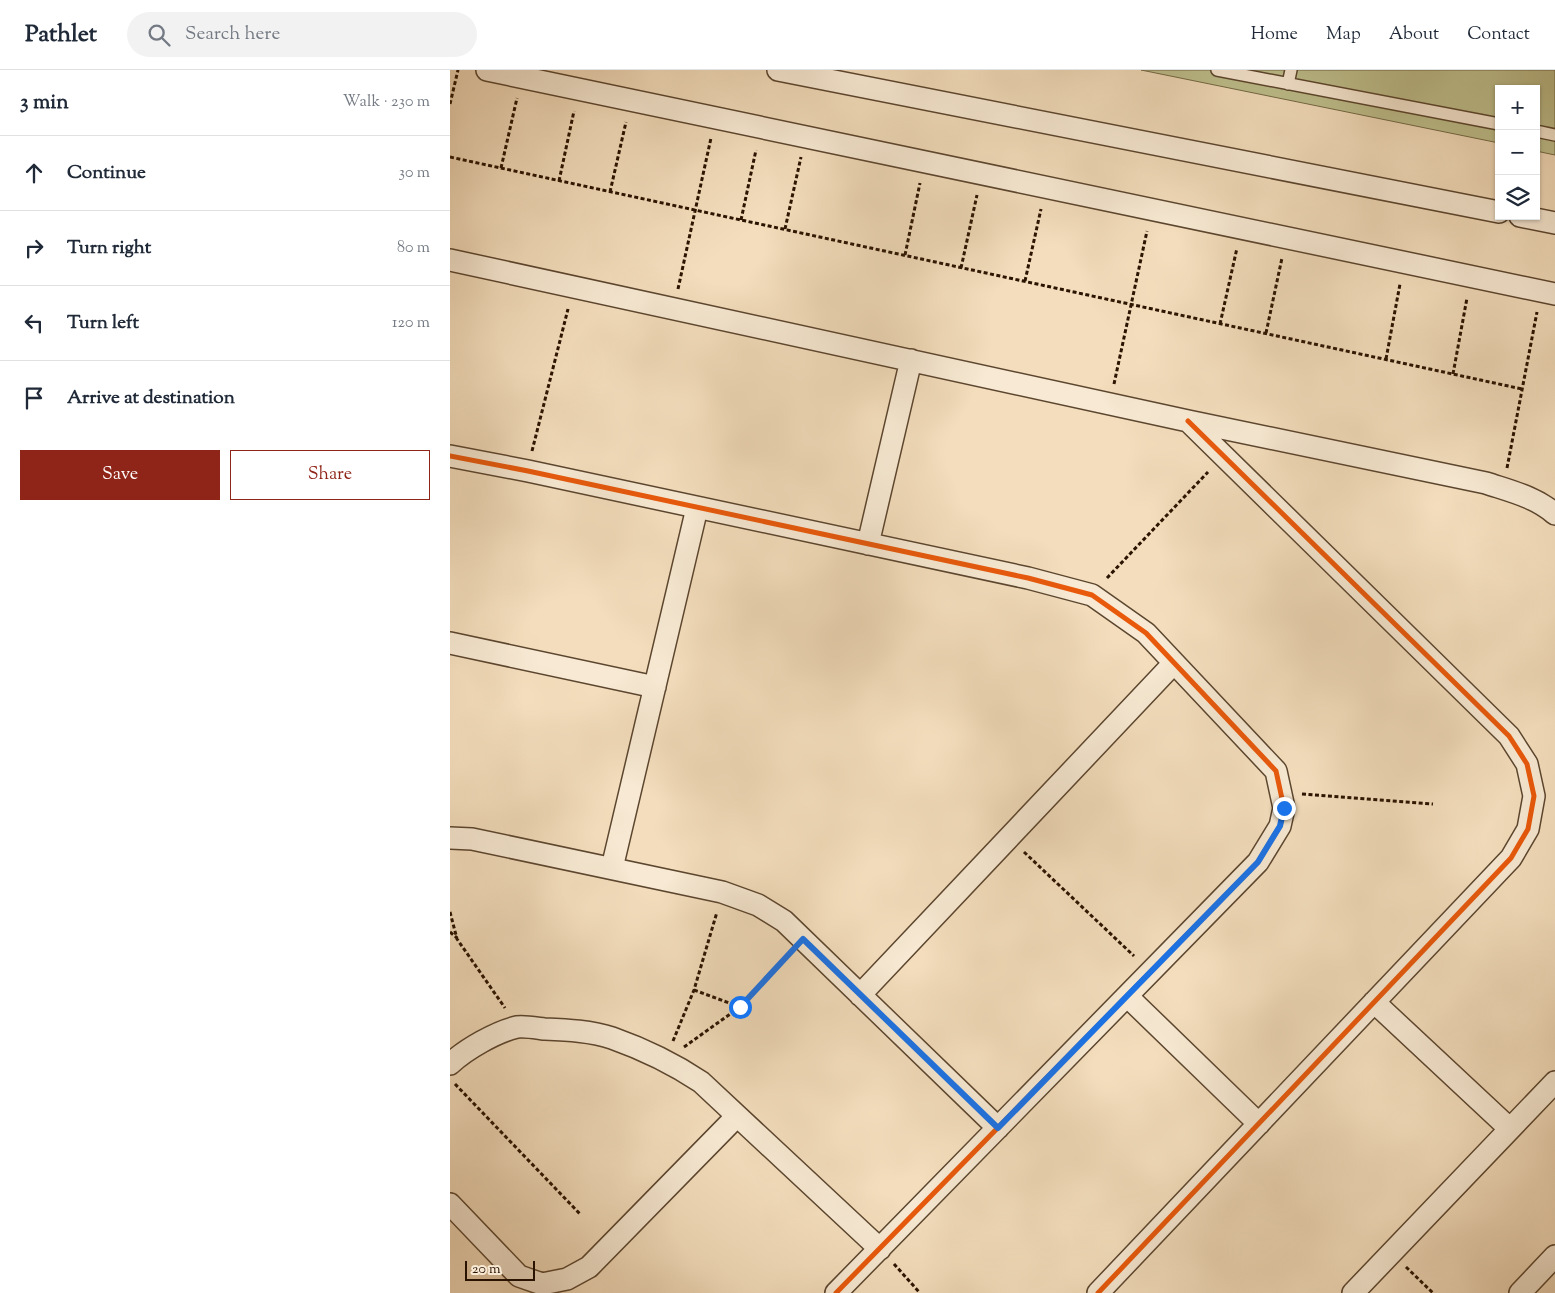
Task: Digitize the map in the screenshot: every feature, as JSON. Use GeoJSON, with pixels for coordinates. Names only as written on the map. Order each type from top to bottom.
{"type":"FeatureCollection","features":[{"type":"Feature","properties":{"kind":"street"},"geometry":{"type":"LineString","coordinates":[[487,70],[1548,293]]}},
{"type":"Feature","properties":{"kind":"street"},"geometry":{"type":"LineString","coordinates":[[778,70],[1495,211]]}},
{"type":"Feature","properties":{"kind":"street"},"geometry":{"type":"LineString","coordinates":[[1540,220],[1555,223]]}},
{"type":"Feature","properties":{"kind":"street"},"geometry":{"type":"LineString","coordinates":[[450,260],[1109,404],[1486,483],[1518,493],[1546,506],[1555,514]]}},
{"type":"Feature","properties":{"kind":"street"},"geometry":{"type":"LineString","coordinates":[[868,544],[911,360]]}},
{"type":"Feature","properties":{"kind":"street"},"geometry":{"type":"LineString","coordinates":[[1098,1293],[1511,858],[1528,830],[1534,796],[1527,764],[1509,736],[1188,421]]}},
{"type":"Feature","properties":{"kind":"street"},"geometry":{"type":"LineString","coordinates":[[450,456],[1028,578],[1092,595],[1146,633],[1276,771],[1284,808],[1280,826],[1258,862],[836,1293]]}},
{"type":"Feature","properties":{"kind":"street"},"geometry":{"type":"LineString","coordinates":[[612,868],[698,508]]}},
{"type":"Feature","properties":{"kind":"street"},"geometry":{"type":"LineString","coordinates":[[450,643],[655,687]]}},
{"type":"Feature","properties":{"kind":"street"},"geometry":{"type":"LineString","coordinates":[[860,995],[1174,663]]}},
{"type":"Feature","properties":{"kind":"street"},"geometry":{"type":"LineString","coordinates":[[450,838],[472,839],[722,892],[758,906],[784,921],[998,1128]]}},
{"type":"Feature","properties":{"kind":"street"},"geometry":{"type":"LineString","coordinates":[[1127,996],[1259,1124]]}},
{"type":"Feature","properties":{"kind":"street"},"geometry":{"type":"LineString","coordinates":[[1374,1002],[1510,1129]]}},
{"type":"Feature","properties":{"kind":"street"},"geometry":{"type":"LineString","coordinates":[[450,1064],[461,1054],[488,1039],[518,1027],[573,1030],[611,1038],[665,1060],[701,1082],[880,1248]]}},
{"type":"Feature","properties":{"kind":"street"},"geometry":{"type":"LineString","coordinates":[[1353,1293],[1555,1082]]}},
{"type":"Feature","properties":{"kind":"street"},"geometry":{"type":"LineString","coordinates":[[450,1204],[519,1276],[542,1284],[567,1279],[589,1267],[737,1116]]}},
{"type":"Feature","properties":{"kind":"street"},"geometry":{"type":"LineString","coordinates":[[1520,1293],[1555,1256]]}},
{"type":"Feature","properties":{"kind":"lane"},"geometry":{"type":"LineString","coordinates":[[1217,70],[1495,123]]}},
{"type":"Feature","properties":{"kind":"lane"},"geometry":{"type":"LineString","coordinates":[[1288,84],[1291,70]]}},
{"type":"Feature","properties":{"kind":"lane"},"geometry":{"type":"LineString","coordinates":[[1540,133],[1555,135]]}},
{"type":"Feature","properties":{"kind":"path"},"geometry":{"type":"LineString","coordinates":[[450,104],[458,70]]}},
{"type":"Feature","properties":{"kind":"path"},"geometry":{"type":"LineString","coordinates":[[501,168],[521,77]]}},
{"type":"Feature","properties":{"kind":"path"},"geometry":{"type":"LineString","coordinates":[[559,181],[578,89]]}},
{"type":"Feature","properties":{"kind":"path"},"geometry":{"type":"LineString","coordinates":[[610,192],[631,100]]}},
{"type":"Feature","properties":{"kind":"path"},"geometry":{"type":"LineString","coordinates":[[674,308],[715,118]]}},
{"type":"Feature","properties":{"kind":"path"},"geometry":{"type":"LineString","coordinates":[[741,220],[761,128]]}},
{"type":"Feature","properties":{"kind":"path"},"geometry":{"type":"LineString","coordinates":[[785,229],[805,137]]}},
{"type":"Feature","properties":{"kind":"path"},"geometry":{"type":"LineString","coordinates":[[450,157],[1522,389]]}},
{"type":"Feature","properties":{"kind":"path"},"geometry":{"type":"LineString","coordinates":[[905,255],[925,162]]}},
{"type":"Feature","properties":{"kind":"path"},"geometry":{"type":"LineString","coordinates":[[961,268],[981,174]]}},
{"type":"Feature","properties":{"kind":"path"},"geometry":{"type":"LineString","coordinates":[[1025,281],[1046,187]]}},
{"type":"Feature","properties":{"kind":"path"},"geometry":{"type":"LineString","coordinates":[[1109,404],[1151,210]]}},
{"type":"Feature","properties":{"kind":"path"},"geometry":{"type":"LineString","coordinates":[[1220,324],[1241,228]]}},
{"type":"Feature","properties":{"kind":"path"},"geometry":{"type":"LineString","coordinates":[[1266,333],[1286,238]]}},
{"type":"Feature","properties":{"kind":"path"},"geometry":{"type":"LineString","coordinates":[[1386,359],[1404,263]]}},
{"type":"Feature","properties":{"kind":"path"},"geometry":{"type":"LineString","coordinates":[[1453,374],[1471,277]]}},
{"type":"Feature","properties":{"kind":"path"},"geometry":{"type":"LineString","coordinates":[[528,471],[573,286]]}},
{"type":"Feature","properties":{"kind":"path"},"geometry":{"type":"LineString","coordinates":[[1503,488],[1522,389],[1548,293]]}},
{"type":"Feature","properties":{"kind":"path"},"geometry":{"type":"LineString","coordinates":[[1092,595],[1223,455]]}},
{"type":"Feature","properties":{"kind":"path"},"geometry":{"type":"LineString","coordinates":[[1281,792],[1433,804]]}},
{"type":"Feature","properties":{"kind":"path"},"geometry":{"type":"LineString","coordinates":[[1009,837],[1151,972]]}},
{"type":"Feature","properties":{"kind":"path"},"geometry":{"type":"LineString","coordinates":[[665,1060],[694,990],[722,892]]}},
{"type":"Feature","properties":{"kind":"path"},"geometry":{"type":"LineString","coordinates":[[450,912],[458,938],[518,1027]]}},
{"type":"Feature","properties":{"kind":"path"},"geometry":{"type":"LineString","coordinates":[[450,932],[458,938]]}},
{"type":"Feature","properties":{"kind":"path"},"geometry":{"type":"LineString","coordinates":[[665,1060],[740,1007],[803,939]]}},
{"type":"Feature","properties":{"kind":"path"},"geometry":{"type":"LineString","coordinates":[[694,990],[740,1007]]}},
{"type":"Feature","properties":{"kind":"path"},"geometry":{"type":"LineString","coordinates":[[450,1079],[580,1214]]}},
{"type":"Feature","properties":{"kind":"path"},"geometry":{"type":"LineString","coordinates":[[880,1248],[920,1293]]}},
{"type":"Feature","properties":{"kind":"path"},"geometry":{"type":"LineString","coordinates":[[1391,1253],[1433,1293]]}},
{"type":"Feature","properties":{"kind":"green space"},"geometry":{"type":"Polygon","coordinates":[[[1141,70],[1555,70],[1555,155],[1540,152],[1540,85],[1495,85],[1495,142],[1141,70]]]}},
{"type":"Feature","properties":{"kind":"cycle path"},"geometry":{"type":"LineString","coordinates":[[1098,1293],[1511,858],[1528,829],[1534,796],[1527,764],[1509,736],[1188,421]]}},
{"type":"Feature","properties":{"kind":"cycle path"},"geometry":{"type":"LineString","coordinates":[[450,456],[1028,578],[1092,595],[1146,633],[1276,771],[1284,808],[1280,826],[1258,862],[836,1293]]}},
{"type":"Feature","properties":{"kind":"route"},"geometry":{"type":"LineString","coordinates":[[740,1007],[803,939],[998,1128],[1258,862],[1280,826],[1284,808]]}}]}
